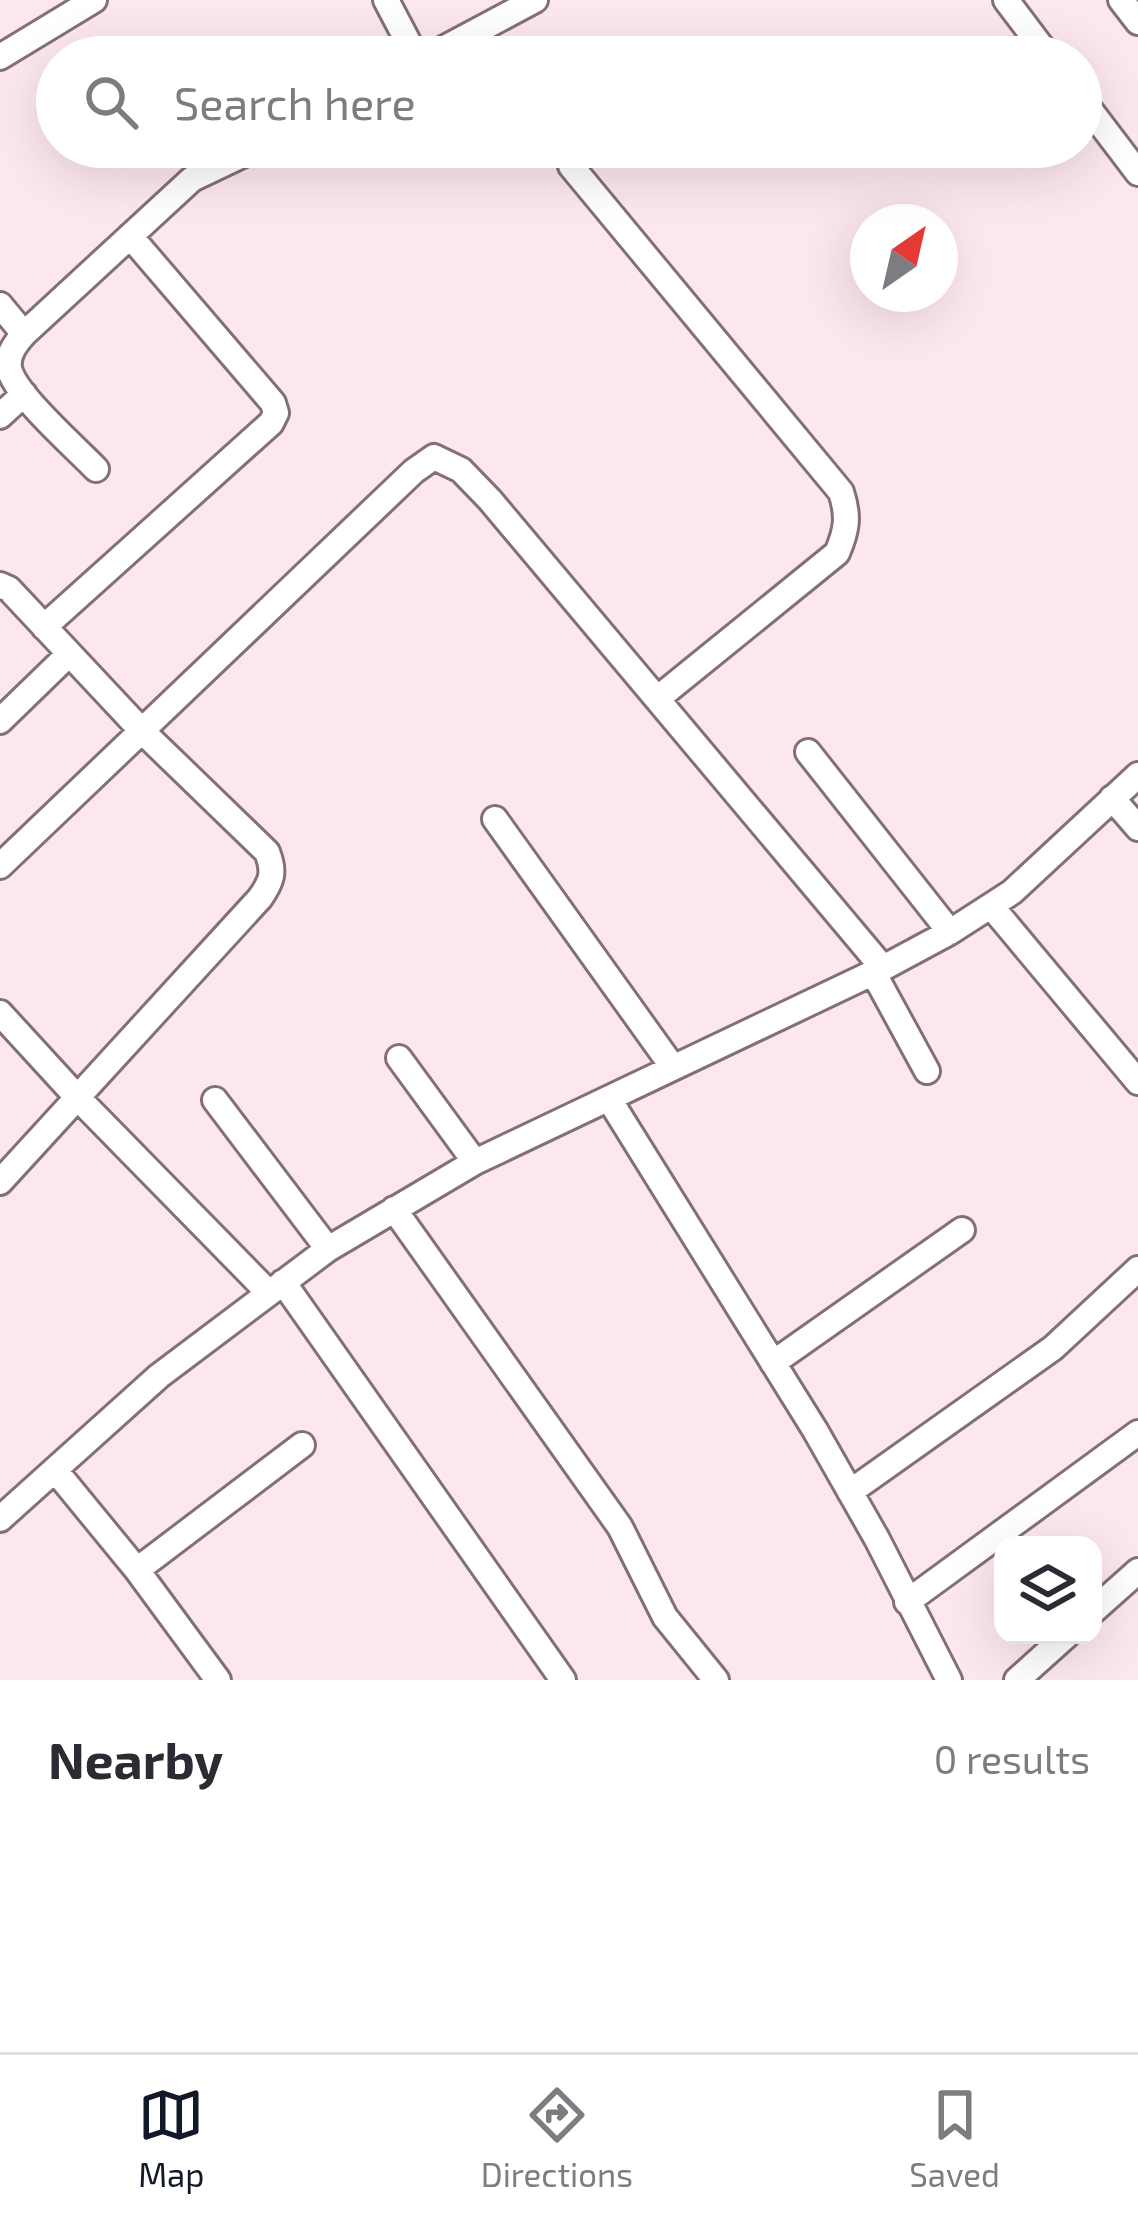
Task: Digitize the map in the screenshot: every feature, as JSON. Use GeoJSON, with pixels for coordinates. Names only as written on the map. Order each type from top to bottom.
{"type":"FeatureCollection","features":[{"type":"Feature","properties":{"kind":"street"},"geometry":{"type":"LineString","coordinates":[[0,57],[62,7],[94,0]]}},
{"type":"Feature","properties":{"kind":"street"},"geometry":{"type":"LineString","coordinates":[[386,0],[405,36]]}},
{"type":"Feature","properties":{"kind":"street"},"geometry":{"type":"LineString","coordinates":[[467,36],[535,0]]}},
{"type":"Feature","properties":{"kind":"street"},"geometry":{"type":"LineString","coordinates":[[1006,0],[1033,36]]}},
{"type":"Feature","properties":{"kind":"street"},"geometry":{"type":"LineString","coordinates":[[1120,0],[1138,22]]}},
{"type":"Feature","properties":{"kind":"street"},"geometry":{"type":"LineString","coordinates":[[1102,126],[1138,173]]}},
{"type":"Feature","properties":{"kind":"street"},"geometry":{"type":"LineString","coordinates":[[96,469],[24,394],[9,368],[10,353],[24,334],[192,179],[215,168]]}},
{"type":"Feature","properties":{"kind":"street"},"geometry":{"type":"LineString","coordinates":[[573,168],[841,492],[848,514],[837,554],[657,699]]}},
{"type":"Feature","properties":{"kind":"street"},"geometry":{"type":"LineString","coordinates":[[44,626],[272,423],[276,413],[273,403],[130,236]]}},
{"type":"Feature","properties":{"kind":"street"},"geometry":{"type":"LineString","coordinates":[[0,304],[24,334]]}},
{"type":"Feature","properties":{"kind":"street"},"geometry":{"type":"LineString","coordinates":[[0,416],[24,394]]}},
{"type":"Feature","properties":{"kind":"street"},"geometry":{"type":"LineString","coordinates":[[0,866],[413,471],[434,457],[460,470],[490,500],[878,970],[927,1071]]}},
{"type":"Feature","properties":{"kind":"street"},"geometry":{"type":"LineString","coordinates":[[0,585],[267,852],[273,868],[270,884],[260,898],[0,1182]]}},
{"type":"Feature","properties":{"kind":"street"},"geometry":{"type":"LineString","coordinates":[[0,721],[69,654]]}},
{"type":"Feature","properties":{"kind":"street"},"geometry":{"type":"LineString","coordinates":[[808,752],[950,932]]}},
{"type":"Feature","properties":{"kind":"street"},"geometry":{"type":"LineString","coordinates":[[0,1519],[160,1376],[328,1249],[475,1162],[950,932],[1012,892],[1138,775]]}},
{"type":"Feature","properties":{"kind":"street"},"geometry":{"type":"LineString","coordinates":[[1112,798],[1138,828]]}},
{"type":"Feature","properties":{"kind":"street"},"geometry":{"type":"LineString","coordinates":[[495,819],[672,1066]]}},
{"type":"Feature","properties":{"kind":"street"},"geometry":{"type":"LineString","coordinates":[[991,906],[1138,1082]]}},
{"type":"Feature","properties":{"kind":"street"},"geometry":{"type":"LineString","coordinates":[[0,1012],[77,1097],[276,1287],[563,1680]]}},
{"type":"Feature","properties":{"kind":"street"},"geometry":{"type":"LineString","coordinates":[[399,1058],[475,1162]]}},
{"type":"Feature","properties":{"kind":"street"},"geometry":{"type":"LineString","coordinates":[[609,1099],[850,1492],[949,1680]]}},
{"type":"Feature","properties":{"kind":"street"},"geometry":{"type":"LineString","coordinates":[[215,1100],[328,1249]]}},
{"type":"Feature","properties":{"kind":"street"},"geometry":{"type":"LineString","coordinates":[[394,1209],[620,1528],[665,1617],[716,1680]]}},
{"type":"Feature","properties":{"kind":"street"},"geometry":{"type":"LineString","coordinates":[[773,1363],[962,1230]]}},
{"type":"Feature","properties":{"kind":"street"},"geometry":{"type":"LineString","coordinates":[[850,1492],[1053,1348],[1138,1269]]}},
{"type":"Feature","properties":{"kind":"street"},"geometry":{"type":"LineString","coordinates":[[907,1602],[1138,1433]]}},
{"type":"Feature","properties":{"kind":"street"},"geometry":{"type":"LineString","coordinates":[[137,1570],[302,1445]]}},
{"type":"Feature","properties":{"kind":"street"},"geometry":{"type":"LineString","coordinates":[[55,1470],[218,1680]]}},
{"type":"Feature","properties":{"kind":"street"},"geometry":{"type":"LineString","coordinates":[[1102,1603],[1138,1570]]}},
{"type":"Feature","properties":{"kind":"street"},"geometry":{"type":"LineString","coordinates":[[1017,1680],[1057,1644]]}}]}
